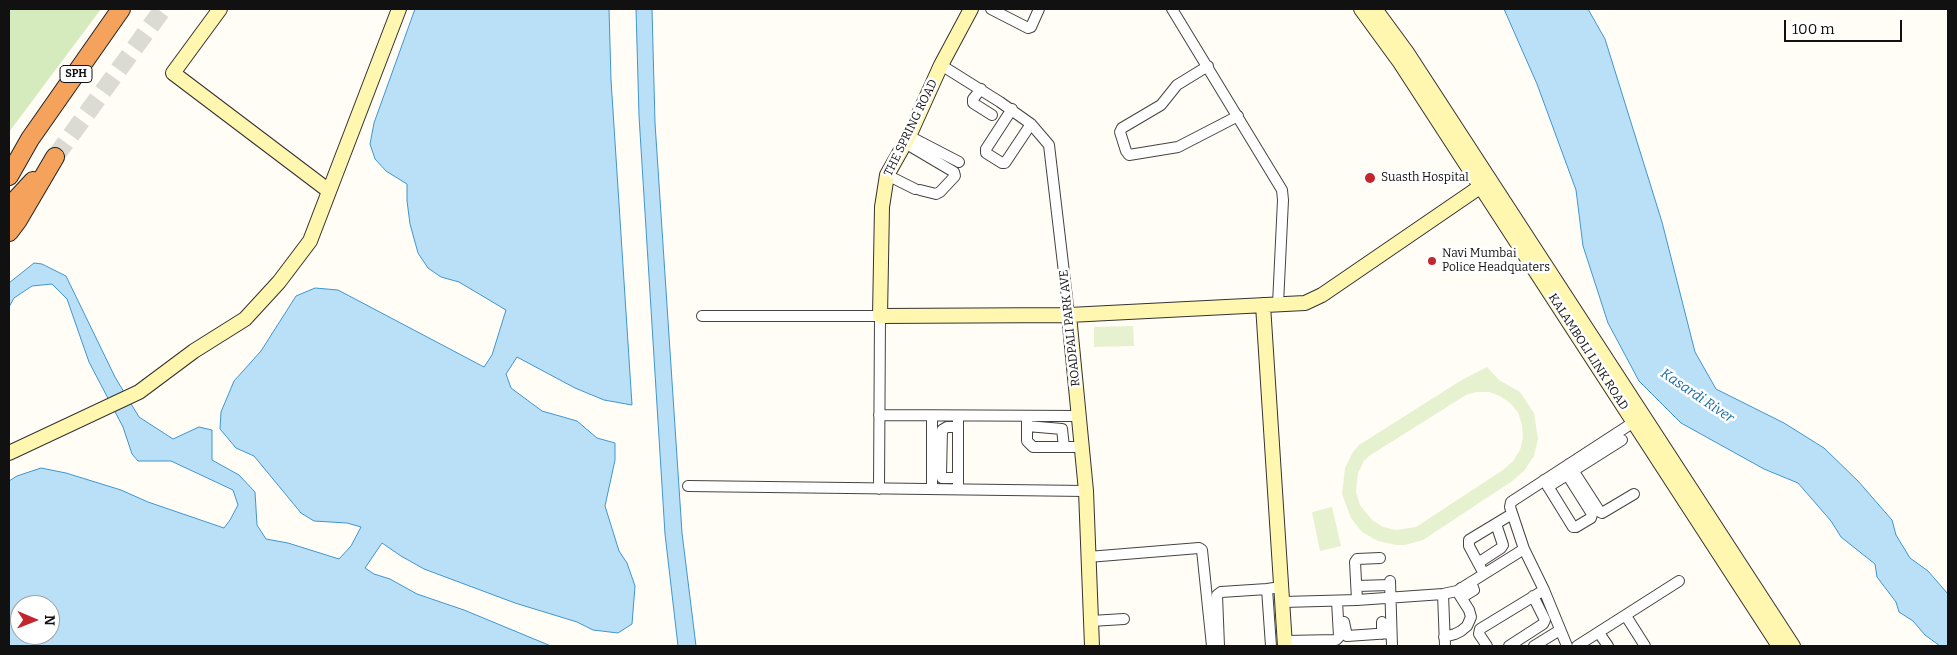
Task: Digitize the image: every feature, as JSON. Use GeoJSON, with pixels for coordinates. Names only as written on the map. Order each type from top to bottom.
{"type":"FeatureCollection","features":[{"type":"Feature","properties":{"kind":"highway","name":"SPH"},"geometry":{"type":"LineString","coordinates":[[9,176],[30,139],[122,9]]}},
{"type":"Feature","properties":{"kind":"highway"},"geometry":{"type":"LineString","coordinates":[[9,161],[30,139]]}},
{"type":"Feature","properties":{"kind":"highway"},"geometry":{"type":"LineString","coordinates":[[9,207],[55,158],[9,232]]}},
{"type":"Feature","properties":{"kind":"street"},"geometry":{"type":"LineString","coordinates":[[220,9],[173,72],[329,191]]}},
{"type":"Feature","properties":{"kind":"street"},"geometry":{"type":"LineString","coordinates":[[9,453],[139,392],[194,351],[245,319],[274,289],[310,241],[400,9]]}},
{"type":"Feature","properties":{"kind":"street","name":"THE SPRING ROAD"},"geometry":{"type":"LineString","coordinates":[[880,316],[882,207],[887,175],[907,139],[941,65],[971,9]]}},
{"type":"Feature","properties":{"kind":"street"},"geometry":{"type":"LineString","coordinates":[[991,9],[1028,28],[1031,27],[1040,9]]}},
{"type":"Feature","properties":{"kind":"street"},"geometry":{"type":"LineString","coordinates":[[1172,9],[1282,190],[1278,304]]}},
{"type":"Feature","properties":{"kind":"street","name":"KALAMBOLI LINK ROAD"},"geometry":{"type":"LineString","coordinates":[[1361,9],[1485,183],[1793,646]]}},
{"type":"Feature","properties":{"kind":"street","name":"KALAMBOLI LINK ROAD"},"geometry":{"type":"LineString","coordinates":[[1376,9],[1408,54],[1485,183],[1634,422],[1779,646]]}},
{"type":"Feature","properties":{"kind":"street","name":"ROADPALI PARK AVE"},"geometry":{"type":"LineString","coordinates":[[941,65],[1012,109],[1031,124],[1048,144],[1070,315],[1080,416],[1086,491],[1092,646]]}},
{"type":"Feature","properties":{"kind":"street"},"geometry":{"type":"LineString","coordinates":[[1208,66],[1176,86],[1161,105],[1122,128],[1120,132],[1126,151],[1129,155],[1178,147],[1238,116]]}},
{"type":"Feature","properties":{"kind":"street"},"geometry":{"type":"LineString","coordinates":[[980,89],[973,99],[973,103],[991,116],[1000,102]]}},
{"type":"Feature","properties":{"kind":"street"},"geometry":{"type":"LineString","coordinates":[[1012,109],[986,150],[986,153],[1005,163],[1031,124]]}},
{"type":"Feature","properties":{"kind":"street"},"geometry":{"type":"LineString","coordinates":[[907,139],[960,162]]}},
{"type":"Feature","properties":{"kind":"street"},"geometry":{"type":"LineString","coordinates":[[887,175],[917,189],[936,194],[955,176],[954,172],[907,139]]}},
{"type":"Feature","properties":{"kind":"street"},"geometry":{"type":"LineString","coordinates":[[702,316],[1070,315],[1305,303],[1322,295],[1485,183]]}},
{"type":"Feature","properties":{"kind":"street"},"geometry":{"type":"LineString","coordinates":[[1263,306],[1285,644],[1336,640],[1339,637],[1339,601]]}},
{"type":"Feature","properties":{"kind":"street"},"geometry":{"type":"LineString","coordinates":[[878,489],[880,316]]}},
{"type":"Feature","properties":{"kind":"street"},"geometry":{"type":"LineString","coordinates":[[879,414],[958,416],[1027,421],[1062,429],[1064,447]]}},
{"type":"Feature","properties":{"kind":"street"},"geometry":{"type":"LineString","coordinates":[[932,416],[932,489]]}},
{"type":"Feature","properties":{"kind":"street"},"geometry":{"type":"LineString","coordinates":[[958,416],[958,490]]}},
{"type":"Feature","properties":{"kind":"street"},"geometry":{"type":"LineString","coordinates":[[1027,421],[1080,416]]}},
{"type":"Feature","properties":{"kind":"street"},"geometry":{"type":"LineString","coordinates":[[1027,421],[1027,441],[1033,446],[1082,447]]}},
{"type":"Feature","properties":{"kind":"street"},"geometry":{"type":"LineString","coordinates":[[1567,646],[1544,590],[1524,549],[1510,507],[1511,502],[1546,484],[1604,447],[1634,422]]}},
{"type":"Feature","properties":{"kind":"street"},"geometry":{"type":"LineString","coordinates":[[958,428],[947,427],[942,430],[940,475],[942,478],[958,478]]}},
{"type":"Feature","properties":{"kind":"street"},"geometry":{"type":"LineString","coordinates":[[1604,447],[1622,440]]}},
{"type":"Feature","properties":{"kind":"street"},"geometry":{"type":"LineString","coordinates":[[1546,484],[1573,527],[1591,518],[1592,514],[1568,470]]}},
{"type":"Feature","properties":{"kind":"street"},"geometry":{"type":"LineString","coordinates":[[1568,470],[1602,513],[1634,494]]}},
{"type":"Feature","properties":{"kind":"street"},"geometry":{"type":"LineString","coordinates":[[688,486],[1086,491]]}},
{"type":"Feature","properties":{"kind":"street"},"geometry":{"type":"LineString","coordinates":[[1484,574],[1469,546],[1469,540],[1512,514]]}},
{"type":"Feature","properties":{"kind":"street"},"geometry":{"type":"LineString","coordinates":[[1478,563],[1503,545],[1496,524]]}},
{"type":"Feature","properties":{"kind":"street"},"geometry":{"type":"LineString","coordinates":[[1088,557],[1199,548],[1202,550],[1212,646]]}},
{"type":"Feature","properties":{"kind":"street"},"geometry":{"type":"LineString","coordinates":[[1282,602],[1339,601],[1443,594],[1459,590],[1524,549]]}},
{"type":"Feature","properties":{"kind":"street"},"geometry":{"type":"LineString","coordinates":[[1357,600],[1357,559],[1380,558]]}},
{"type":"Feature","properties":{"kind":"street"},"geometry":{"type":"LineString","coordinates":[[1577,646],[1679,581]]}},
{"type":"Feature","properties":{"kind":"street"},"geometry":{"type":"LineString","coordinates":[[1357,586],[1390,583],[1387,634]]}},
{"type":"Feature","properties":{"kind":"street"},"geometry":{"type":"LineString","coordinates":[[1219,646],[1217,595],[1221,592],[1282,588]]}},
{"type":"Feature","properties":{"kind":"street"},"geometry":{"type":"LineString","coordinates":[[1267,589],[1271,646]]}},
{"type":"Feature","properties":{"kind":"street"},"geometry":{"type":"LineString","coordinates":[[1443,594],[1448,637],[1467,626],[1471,618],[1459,590]]}},
{"type":"Feature","properties":{"kind":"street"},"geometry":{"type":"LineString","coordinates":[[1487,646],[1479,634],[1480,629],[1544,590]]}},
{"type":"Feature","properties":{"kind":"street"},"geometry":{"type":"LineString","coordinates":[[1509,646],[1540,626],[1544,620],[1532,596]]}},
{"type":"Feature","properties":{"kind":"street"},"geometry":{"type":"LineString","coordinates":[[1339,601],[1347,636],[1387,634]]}},
{"type":"Feature","properties":{"kind":"street"},"geometry":{"type":"LineString","coordinates":[[1626,616],[1645,646]]}},
{"type":"Feature","properties":{"kind":"street"},"geometry":{"type":"LineString","coordinates":[[1091,621],[1124,619]]}},
{"type":"Feature","properties":{"kind":"street"},"geometry":{"type":"LineString","coordinates":[[1382,622],[1392,646]]}},
{"type":"Feature","properties":{"kind":"street"},"geometry":{"type":"LineString","coordinates":[[1534,646],[1560,630]]}},
{"type":"Feature","properties":{"kind":"street"},"geometry":{"type":"LineString","coordinates":[[1599,633],[1608,646]]}},
{"type":"Feature","properties":{"kind":"green space"},"geometry":{"type":"Polygon","coordinates":[[[9,9],[101,9],[9,132],[9,9]]]}},
{"type":"Feature","properties":{"kind":"green space"},"geometry":{"type":"Polygon","coordinates":[[[1133,326],[1134,346],[1094,347],[1094,327],[1133,326]]]}},
{"type":"Feature","properties":{"kind":"green space"},"geometry":{"type":"Polygon","coordinates":[[[1487,367],[1499,380],[1520,392],[1534,413],[1538,439],[1534,456],[1524,471],[1511,482],[1423,540],[1405,545],[1396,545],[1378,541],[1362,532],[1351,518],[1342,494],[1345,468],[1353,452],[1359,445],[1460,381],[1487,367]],[[1476,392],[1466,395],[1364,461],[1358,473],[1356,492],[1360,505],[1372,520],[1383,527],[1396,530],[1416,527],[1503,470],[1513,461],[1520,450],[1523,438],[1518,412],[1500,396],[1489,392],[1476,392]]]}},
{"type":"Feature","properties":{"kind":"green space"},"geometry":{"type":"Polygon","coordinates":[[[1332,507],[1341,546],[1320,551],[1312,512],[1332,507]]]}},
{"type":"Feature","properties":{"kind":"water"},"geometry":{"type":"Polygon","coordinates":[[[415,9],[609,9],[611,80],[632,405],[604,400],[575,388],[517,357],[506,374],[511,388],[542,411],[577,421],[597,438],[615,443],[615,460],[605,506],[619,551],[627,563],[635,586],[632,624],[618,633],[593,630],[577,622],[515,603],[424,569],[382,543],[365,568],[374,574],[390,579],[417,594],[464,610],[551,646],[9,646],[9,481],[17,476],[41,468],[66,473],[121,490],[148,502],[224,528],[238,505],[233,490],[171,461],[138,461],[132,454],[123,427],[89,362],[67,299],[52,284],[32,286],[14,298],[9,307],[9,283],[34,263],[42,264],[66,276],[115,377],[139,417],[173,439],[199,427],[212,430],[212,460],[239,475],[255,492],[257,525],[266,539],[288,543],[339,559],[351,546],[361,527],[347,523],[314,521],[301,513],[254,456],[236,448],[220,429],[221,412],[234,381],[261,351],[296,296],[315,288],[338,290],[484,367],[492,355],[506,310],[459,282],[441,277],[428,268],[418,253],[410,224],[407,184],[386,171],[375,159],[370,144],[374,123],[415,9]]]}},
{"type":"Feature","properties":{"kind":"water"},"geometry":{"type":"Polygon","coordinates":[[[636,9],[652,9],[655,123],[682,533],[696,646],[678,646],[665,534],[639,116],[636,9]]]}},
{"type":"Feature","properties":{"kind":"water","name":"Kasardi River"},"geometry":{"type":"Polygon","coordinates":[[[1504,9],[1588,9],[1605,39],[1662,222],[1695,352],[1716,389],[1784,423],[1824,448],[1858,481],[1892,520],[1896,535],[1910,558],[1928,571],[1948,594],[1948,646],[1940,646],[1925,635],[1913,621],[1899,612],[1896,602],[1877,577],[1875,564],[1841,537],[1831,521],[1798,483],[1764,469],[1681,423],[1639,381],[1608,323],[1583,246],[1576,190],[1537,84],[1504,9]]]}},
{"type":"Feature","properties":{"kind":"tunnel"},"geometry":{"type":"LineString","coordinates":[[55,157],[163,9]]}},
{"type":"Feature","properties":{"kind":"place","name":"Suasth Hospital"},"geometry":{"type":"Point","coordinates":[1370,178]}},
{"type":"Feature","properties":{"kind":"place","name":"Navi Mumbai Police Headquaters"},"geometry":{"type":"Point","coordinates":[1432,261]}}]}
